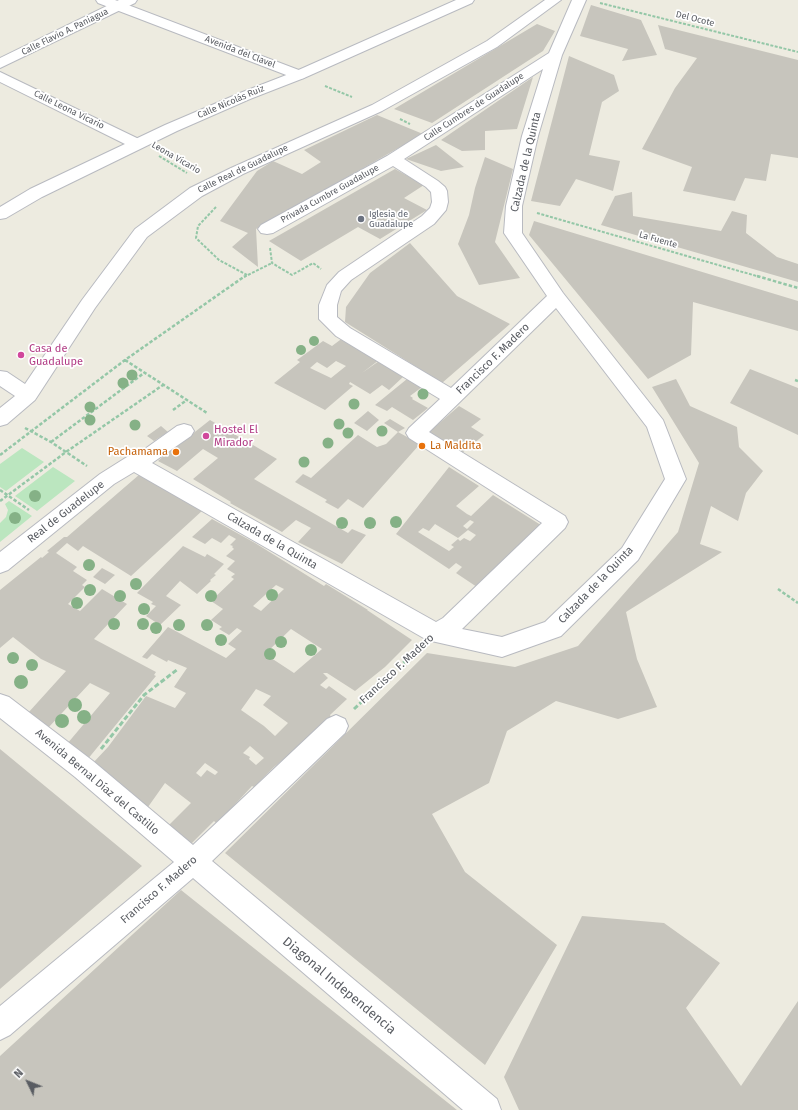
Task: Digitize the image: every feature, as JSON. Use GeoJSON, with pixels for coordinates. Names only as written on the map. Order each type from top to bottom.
{"type":"FeatureCollection","features":[{"type":"Feature","properties":{"kind":"street","name":"Avenida del Clavel"},"geometry":{"type":"LineString","coordinates":[[103,0],[124,3],[299,75]]}},
{"type":"Feature","properties":{"kind":"street","name":"Calle Nicolás Ruiz"},"geometry":{"type":"LineString","coordinates":[[0,214],[36,193],[138,144],[245,96],[299,75],[467,0]]}},
{"type":"Feature","properties":{"kind":"street","name":"Calle Real de Guadalupe"},"geometry":{"type":"LineString","coordinates":[[0,419],[28,395],[88,304],[141,233],[202,189],[377,108],[492,44],[554,0]]}},
{"type":"Feature","properties":{"kind":"street","name":"Calzada de la Quinta"},"geometry":{"type":"LineString","coordinates":[[134,462],[435,633],[502,647],[553,629],[630,554],[676,479],[656,425],[557,298],[513,233],[514,206],[530,136],[555,54],[587,1]]}},
{"type":"Feature","properties":{"kind":"street","name":"Calle Flavio A. Paniagua"},"geometry":{"type":"LineString","coordinates":[[0,64],[124,3]]}},
{"type":"Feature","properties":{"kind":"street","name":"Calle Cumbres de Guadalupe"},"geometry":{"type":"LineString","coordinates":[[393,159],[555,54]]}},
{"type":"Feature","properties":{"kind":"street","name":"Calle Leona Vicario"},"geometry":{"type":"LineString","coordinates":[[0,76],[138,144]]}},
{"type":"Feature","properties":{"kind":"street","name":"Privada Cumbre Guadalupe"},"geometry":{"type":"LineString","coordinates":[[267,229],[393,159]]}},
{"type":"Feature","properties":{"kind":"street"},"geometry":{"type":"LineString","coordinates":[[393,159],[432,184],[439,191],[440,202],[438,210],[428,220],[393,242],[345,276],[333,289],[328,305],[328,319],[343,332],[453,398]]}},
{"type":"Feature","properties":{"kind":"street","name":"Francisco F. Madero"},"geometry":{"type":"LineString","coordinates":[[435,633],[451,625],[557,522],[416,433],[557,298]]}},
{"type":"Feature","properties":{"kind":"street"},"geometry":{"type":"LineString","coordinates":[[0,377],[28,395]]}},
{"type":"Feature","properties":{"kind":"street","name":"Real de Guadelupe"},"geometry":{"type":"LineString","coordinates":[[0,564],[107,479],[134,462],[149,456],[184,431]]}},
{"type":"Feature","properties":{"kind":"street","name":"Avenida Bernal Díaz del Castillo"},"geometry":{"type":"LineString","coordinates":[[0,704],[84,769],[193,862]]}},
{"type":"Feature","properties":{"kind":"street","name":"Francisco F. Madero"},"geometry":{"type":"LineString","coordinates":[[0,1025],[193,862],[336,726]]}},
{"type":"Feature","properties":{"kind":"street","name":"Diagonal Independencia"},"geometry":{"type":"LineString","coordinates":[[193,862],[486,1110]]}},
{"type":"Feature","properties":{"kind":"path","name":"Del Ocote"},"geometry":{"type":"LineString","coordinates":[[587,1],[798,52]]}},
{"type":"Feature","properties":{"kind":"path"},"geometry":{"type":"LineString","coordinates":[[299,75],[377,108],[432,134]]}},
{"type":"Feature","properties":{"kind":"path","name":"Leona Vicario"},"geometry":{"type":"LineString","coordinates":[[138,144],[202,189],[222,201],[198,226],[196,238],[219,260],[247,275]]}},
{"type":"Feature","properties":{"kind":"path","name":"La Fuente"},"geometry":{"type":"LineString","coordinates":[[514,206],[798,288]]}},
{"type":"Feature","properties":{"kind":"path"},"geometry":{"type":"LineString","coordinates":[[267,229],[272,263]]}},
{"type":"Feature","properties":{"kind":"path"},"geometry":{"type":"LineString","coordinates":[[272,263],[292,275],[312,263],[340,281]]}},
{"type":"Feature","properties":{"kind":"path"},"geometry":{"type":"LineString","coordinates":[[0,455],[125,360],[247,275],[272,263]]}},
{"type":"Feature","properties":{"kind":"path"},"geometry":{"type":"LineString","coordinates":[[125,360],[207,413]]}},
{"type":"Feature","properties":{"kind":"path"},"geometry":{"type":"LineString","coordinates":[[51,442],[144,373]]}},
{"type":"Feature","properties":{"kind":"path"},"geometry":{"type":"LineString","coordinates":[[0,501],[66,452],[163,385]]}},
{"type":"Feature","properties":{"kind":"path"},"geometry":{"type":"LineString","coordinates":[[19,426],[32,430],[107,479]]}},
{"type":"Feature","properties":{"kind":"path"},"geometry":{"type":"LineString","coordinates":[[0,490],[34,513]]}},
{"type":"Feature","properties":{"kind":"path"},"geometry":{"type":"LineString","coordinates":[[778,589],[798,603]]}},
{"type":"Feature","properties":{"kind":"path","name":"Francisco F. Madero"},"geometry":{"type":"LineString","coordinates":[[336,726],[435,633]]}},
{"type":"Feature","properties":{"kind":"path"},"geometry":{"type":"LineString","coordinates":[[84,769],[144,695],[178,669]]}},
{"type":"Feature","properties":{"kind":"green space"},"geometry":{"type":"Polygon","coordinates":[[[22,448],[44,462],[6,491],[0,487],[0,464],[22,448]]]}},
{"type":"Feature","properties":{"kind":"green space"},"geometry":{"type":"Polygon","coordinates":[[[53,467],[75,481],[37,511],[15,496],[53,467]]]}},
{"type":"Feature","properties":{"kind":"green space"},"geometry":{"type":"Polygon","coordinates":[[[9,501],[32,516],[0,542],[0,523],[6,517],[8,510],[5,504],[9,501]]]}},
{"type":"Feature","properties":{"kind":"building"},"geometry":{"type":"Polygon","coordinates":[[[591,5],[641,20],[657,55],[622,61],[628,49],[580,36],[591,5]]]}},
{"type":"Feature","properties":{"kind":"building"},"geometry":{"type":"Polygon","coordinates":[[[537,24],[555,31],[543,51],[432,123],[394,109],[537,24]]]}},
{"type":"Feature","properties":{"kind":"building"},"geometry":{"type":"Polygon","coordinates":[[[658,25],[798,60],[798,158],[771,154],[766,181],[745,178],[735,201],[683,191],[692,167],[642,149],[675,88],[697,58],[665,49],[658,25]]]}},
{"type":"Feature","properties":{"kind":"building"},"geometry":{"type":"Polygon","coordinates":[[[569,56],[614,75],[619,91],[602,102],[589,155],[620,161],[613,191],[576,179],[560,206],[531,201],[569,56]]]}},
{"type":"Feature","properties":{"kind":"building"},"geometry":{"type":"Polygon","coordinates":[[[533,77],[517,129],[485,131],[485,150],[462,151],[441,140],[533,77]]]}},
{"type":"Feature","properties":{"kind":"building"},"geometry":{"type":"Polygon","coordinates":[[[377,115],[423,134],[256,229],[258,267],[232,247],[248,233],[220,221],[257,171],[273,161],[302,174],[321,162],[304,150],[377,115]]]}},
{"type":"Feature","properties":{"kind":"building"},"geometry":{"type":"Polygon","coordinates":[[[436,145],[464,167],[441,171],[406,159],[436,145]]]}},
{"type":"Feature","properties":{"kind":"building"},"geometry":{"type":"Polygon","coordinates":[[[485,157],[513,169],[495,242],[520,278],[479,285],[458,244],[469,215],[475,188],[485,157]]]}},
{"type":"Feature","properties":{"kind":"building","name":"Iglesia de Guadalupe"},"geometry":{"type":"Polygon","coordinates":[[[395,169],[424,185],[404,198],[427,210],[380,239],[358,227],[301,261],[269,241],[395,169]]]}},
{"type":"Feature","properties":{"kind":"building"},"geometry":{"type":"Polygon","coordinates":[[[632,192],[633,216],[721,231],[732,211],[747,215],[746,233],[777,257],[798,264],[798,282],[601,225],[615,196],[632,192]]]}},
{"type":"Feature","properties":{"kind":"building"},"geometry":{"type":"Polygon","coordinates":[[[534,221],[798,301],[798,331],[693,302],[691,355],[648,379],[529,235],[534,221]]]}},
{"type":"Feature","properties":{"kind":"building"},"geometry":{"type":"Polygon","coordinates":[[[410,243],[457,296],[510,324],[442,383],[345,322],[346,307],[370,273],[410,243]]]}},
{"type":"Feature","properties":{"kind":"building"},"geometry":{"type":"Polygon","coordinates":[[[344,337],[379,360],[362,373],[379,361],[398,372],[397,373],[403,377],[389,390],[382,385],[370,394],[350,382],[349,384],[353,386],[325,410],[274,383],[300,362],[297,360],[323,341],[332,346],[344,337]],[[336,361],[327,368],[317,362],[310,368],[331,378],[346,366],[336,361]]]}},
{"type":"Feature","properties":{"kind":"building"},"geometry":{"type":"Polygon","coordinates":[[[750,369],[798,388],[798,435],[730,403],[750,369]]]}},
{"type":"Feature","properties":{"kind":"building"},"geometry":{"type":"Polygon","coordinates":[[[407,379],[422,387],[410,396],[413,398],[412,399],[428,408],[413,420],[392,407],[387,411],[375,405],[407,379]]]}},
{"type":"Feature","properties":{"kind":"building"},"geometry":{"type":"Polygon","coordinates":[[[676,379],[690,406],[737,427],[739,447],[763,471],[746,493],[738,521],[711,506],[700,544],[722,552],[626,612],[637,659],[657,707],[618,719],[556,701],[507,731],[489,783],[432,814],[465,872],[557,945],[485,1065],[225,853],[427,653],[515,667],[578,646],[678,532],[699,463],[652,387],[676,379]]]}},
{"type":"Feature","properties":{"kind":"building"},"geometry":{"type":"Polygon","coordinates":[[[459,406],[481,419],[471,427],[484,435],[462,453],[429,432],[459,406]]]}},
{"type":"Feature","properties":{"kind":"building"},"geometry":{"type":"Polygon","coordinates":[[[368,411],[379,420],[367,431],[354,423],[368,411]]]}},
{"type":"Feature","properties":{"kind":"building"},"geometry":{"type":"Polygon","coordinates":[[[390,419],[405,428],[398,432],[384,423],[390,419]]]}},
{"type":"Feature","properties":{"kind":"building"},"geometry":{"type":"Polygon","coordinates":[[[210,420],[277,459],[254,479],[348,533],[352,529],[366,535],[342,564],[298,542],[311,528],[296,520],[282,532],[230,503],[231,502],[193,479],[218,458],[203,449],[177,471],[158,461],[184,438],[186,439],[210,420]]]}},
{"type":"Feature","properties":{"kind":"building"},"geometry":{"type":"Polygon","coordinates":[[[161,426],[168,432],[154,441],[147,436],[161,426]]]}},
{"type":"Feature","properties":{"kind":"building"},"geometry":{"type":"Polygon","coordinates":[[[398,432],[420,444],[363,508],[348,499],[338,509],[325,502],[327,500],[295,482],[303,474],[311,478],[358,435],[377,447],[386,444],[398,432]]]}},
{"type":"Feature","properties":{"kind":"building"},"geometry":{"type":"Polygon","coordinates":[[[449,467],[479,486],[456,506],[467,514],[471,516],[493,495],[544,527],[477,587],[456,573],[462,567],[456,563],[449,569],[396,534],[449,467]],[[470,520],[463,526],[467,529],[474,522],[470,520]],[[435,524],[429,531],[423,528],[418,532],[449,551],[454,547],[451,545],[458,539],[460,541],[464,538],[470,541],[476,535],[468,530],[458,538],[435,524]]]}},
{"type":"Feature","properties":{"kind":"building"},"geometry":{"type":"Polygon","coordinates":[[[140,474],[203,510],[131,576],[83,546],[78,551],[67,543],[56,553],[77,567],[73,571],[87,580],[82,585],[85,587],[68,604],[80,611],[102,589],[127,604],[94,639],[156,672],[154,675],[156,676],[87,760],[67,744],[110,693],[90,683],[48,728],[28,713],[66,671],[41,659],[13,637],[0,648],[0,590],[41,557],[42,558],[49,552],[47,551],[64,537],[67,537],[140,474]]]}},
{"type":"Feature","properties":{"kind":"building"},"geometry":{"type":"Polygon","coordinates":[[[212,519],[255,543],[324,586],[326,584],[412,640],[385,667],[355,691],[327,673],[323,673],[328,678],[320,685],[326,689],[329,686],[347,699],[330,715],[331,717],[294,751],[274,767],[254,787],[252,786],[217,824],[214,821],[190,845],[167,827],[191,803],[165,783],[148,807],[92,764],[108,747],[146,696],[175,708],[186,693],[174,687],[187,668],[168,660],[167,662],[152,654],[147,659],[142,657],[168,627],[226,658],[236,649],[228,644],[242,631],[237,628],[229,635],[219,629],[222,627],[211,620],[223,609],[211,601],[234,579],[231,577],[235,574],[227,569],[235,561],[226,556],[234,549],[232,547],[233,546],[230,545],[236,539],[229,535],[221,543],[212,538],[205,544],[192,537],[212,519]],[[276,585],[253,606],[261,611],[284,589],[276,585]],[[291,629],[265,654],[294,673],[322,649],[291,629]],[[256,689],[241,710],[264,726],[275,736],[288,723],[263,705],[271,696],[256,689]],[[250,746],[243,753],[250,757],[249,759],[256,765],[264,758],[250,746]],[[205,763],[196,773],[201,777],[207,770],[215,775],[218,772],[205,763]]]}},
{"type":"Feature","properties":{"kind":"building"},"geometry":{"type":"Polygon","coordinates":[[[183,546],[205,557],[207,554],[224,564],[214,574],[216,575],[210,580],[211,581],[197,594],[180,581],[166,596],[181,605],[160,625],[146,616],[156,606],[151,604],[153,602],[137,593],[183,546]]]}},
{"type":"Feature","properties":{"kind":"building"},"geometry":{"type":"Polygon","coordinates":[[[102,568],[115,575],[105,584],[93,577],[102,568]]]}},
{"type":"Feature","properties":{"kind":"building"},"geometry":{"type":"Polygon","coordinates":[[[0,749],[142,866],[0,989],[0,749]]]}},
{"type":"Feature","properties":{"kind":"building"},"geometry":{"type":"Polygon","coordinates":[[[181,890],[457,1110],[0,1110],[0,1056],[181,890]]]}},
{"type":"Feature","properties":{"kind":"building"},"geometry":{"type":"Polygon","coordinates":[[[582,916],[664,923],[720,963],[686,1008],[741,1086],[798,1001],[798,1110],[519,1110],[504,1077],[582,916]]]}},
{"type":"Feature","properties":{"kind":"place","name":"Iglesia de Guadalupe"},"geometry":{"type":"Point","coordinates":[361,219]}},
{"type":"Feature","properties":{"kind":"place","name":"Casa de Guadalupe"},"geometry":{"type":"Point","coordinates":[21,355]}},
{"type":"Feature","properties":{"kind":"place","name":"Hostel El Mirador"},"geometry":{"type":"Point","coordinates":[206,436]}},
{"type":"Feature","properties":{"kind":"place","name":"La Maldita"},"geometry":{"type":"Point","coordinates":[422,446]}},
{"type":"Feature","properties":{"kind":"place","name":"Pachamama"},"geometry":{"type":"Point","coordinates":[176,452]}}]}
